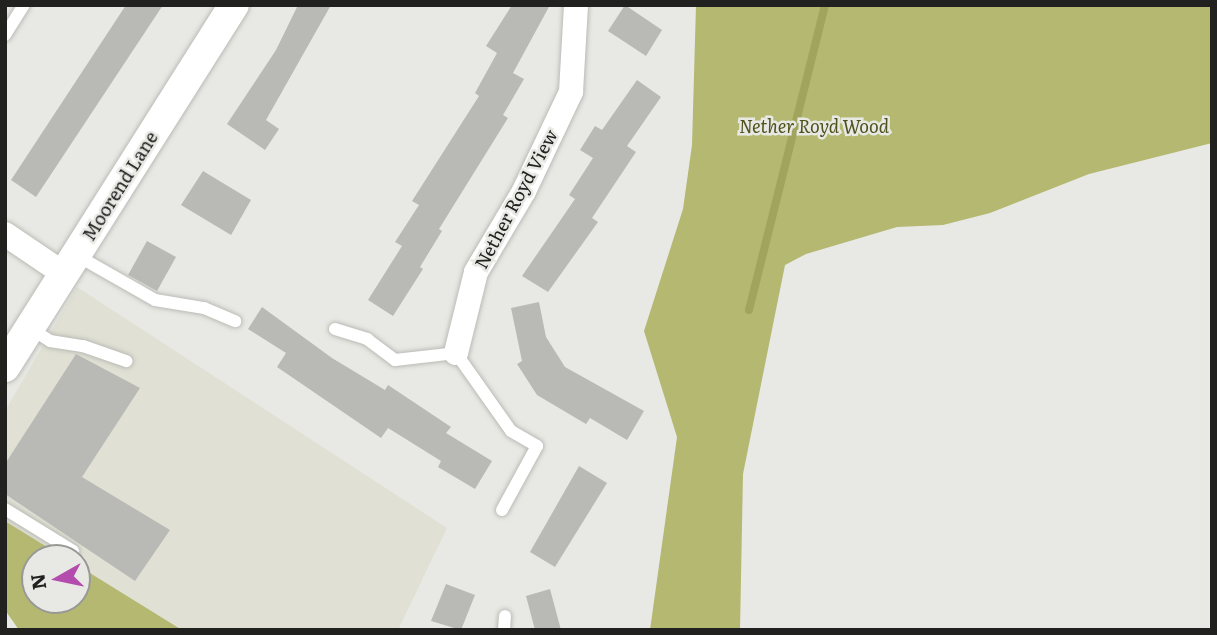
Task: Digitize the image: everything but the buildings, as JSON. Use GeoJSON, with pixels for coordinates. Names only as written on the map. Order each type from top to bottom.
{"type":"FeatureCollection","features":[{"type":"Feature","properties":{"kind":"street","name":"Moorend Lane"},"geometry":{"type":"LineString","coordinates":[[5,367],[234,5]]}},
{"type":"Feature","properties":{"kind":"street","name":"Nether Royd View"},"geometry":{"type":"LineString","coordinates":[[456,352],[476,272],[524,191],[571,92],[576,5]]}},
{"type":"Feature","properties":{"kind":"street"},"geometry":{"type":"LineString","coordinates":[[5,234],[70,265]]}},
{"type":"Feature","properties":{"kind":"lane"},"geometry":{"type":"LineString","coordinates":[[5,35],[24,5]]}},
{"type":"Feature","properties":{"kind":"lane"},"geometry":{"type":"LineString","coordinates":[[70,265],[155,300],[204,308],[235,321]]}},
{"type":"Feature","properties":{"kind":"lane"},"geometry":{"type":"LineString","coordinates":[[30,328],[50,341],[83,346],[127,361]]}},
{"type":"Feature","properties":{"kind":"lane"},"geometry":{"type":"LineString","coordinates":[[335,330],[366,340],[395,359],[456,352],[511,430],[537,446],[502,510]]}},
{"type":"Feature","properties":{"kind":"lane"},"geometry":{"type":"LineString","coordinates":[[5,509],[62,544]]}},
{"type":"Feature","properties":{"kind":"lane"},"geometry":{"type":"LineString","coordinates":[[504,630],[505,616]]}},
{"type":"Feature","properties":{"kind":"shaded area"},"geometry":{"type":"Polygon","coordinates":[[[77,287],[447,528],[398,630],[182,630],[91,574],[91,544],[42,544],[5,521],[5,411],[77,287]]]}},
{"type":"Feature","properties":{"kind":"green space","name":"Nether Royd Wood"},"geometry":{"type":"Polygon","coordinates":[[[696,5],[1212,5],[1212,143],[1089,174],[990,213],[943,225],[897,227],[806,254],[785,265],[743,474],[740,630],[650,630],[677,437],[644,331],[683,209],[692,145],[696,5]]]}},
{"type":"Feature","properties":{"kind":"green space"},"geometry":{"type":"Polygon","coordinates":[[[5,521],[42,544],[21,544],[21,614],[91,614],[91,574],[182,630],[19,630],[5,610],[5,521]]]}},
{"type":"Feature","properties":{"kind":"waterway"},"geometry":{"type":"LineString","coordinates":[[749,310],[825,5]]}}]}
